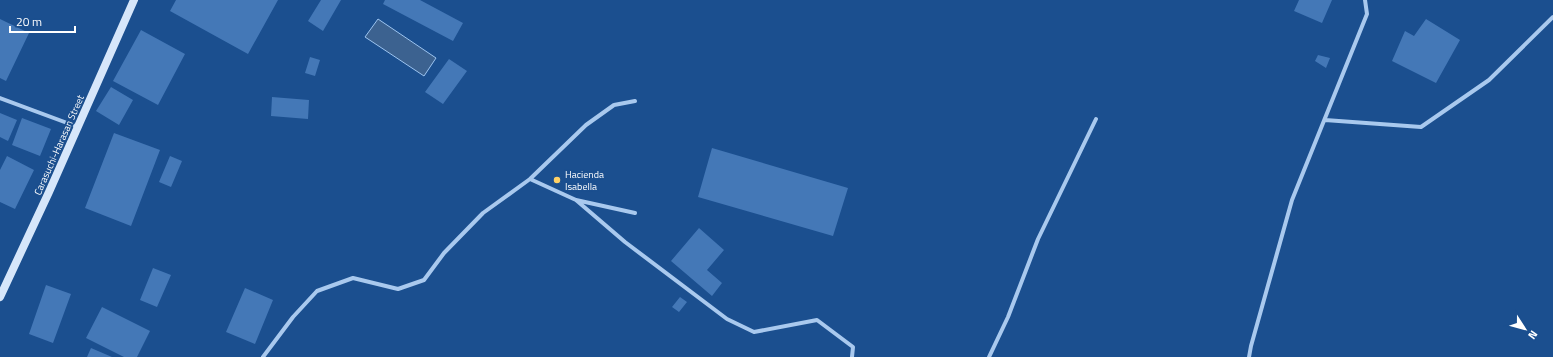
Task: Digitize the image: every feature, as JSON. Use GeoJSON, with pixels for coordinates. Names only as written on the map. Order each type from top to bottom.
{"type":"FeatureCollection","features":[{"type":"Feature","properties":{"kind":"street","name":"Carasuchi-Harasan Street"},"geometry":{"type":"LineString","coordinates":[[0,297],[134,0]]}},
{"type":"Feature","properties":{"kind":"street"},"geometry":{"type":"LineString","coordinates":[[1249,357],[1292,200],[1367,14],[1365,0]]}},
{"type":"Feature","properties":{"kind":"street"},"geometry":{"type":"LineString","coordinates":[[1325,120],[1421,127],[1489,80],[1553,17]]}},
{"type":"Feature","properties":{"kind":"street"},"geometry":{"type":"LineString","coordinates":[[0,98],[78,127]]}},
{"type":"Feature","properties":{"kind":"street"},"geometry":{"type":"LineString","coordinates":[[263,357],[293,317],[317,291],[353,278],[398,289],[424,280],[444,253],[483,213],[530,179],[586,125],[614,105],[635,101]]}},
{"type":"Feature","properties":{"kind":"street"},"geometry":{"type":"LineString","coordinates":[[988,357],[1008,317],[1038,239],[1096,119]]}},
{"type":"Feature","properties":{"kind":"street"},"geometry":{"type":"LineString","coordinates":[[530,179],[576,200],[635,213]]}},
{"type":"Feature","properties":{"kind":"street"},"geometry":{"type":"LineString","coordinates":[[576,200],[625,242],[727,319],[754,332],[817,320],[852,347],[852,357]]}},
{"type":"Feature","properties":{"kind":"water"},"geometry":{"type":"Polygon","coordinates":[[[378,19],[436,58],[424,76],[365,37],[378,19]]]}},
{"type":"Feature","properties":{"kind":"building"},"geometry":{"type":"Polygon","coordinates":[[[176,0],[278,0],[248,54],[170,11],[176,0]]]}},
{"type":"Feature","properties":{"kind":"building"},"geometry":{"type":"Polygon","coordinates":[[[321,0],[341,0],[323,31],[308,21],[321,0]]]}},
{"type":"Feature","properties":{"kind":"building"},"geometry":{"type":"Polygon","coordinates":[[[385,0],[420,0],[463,23],[453,41],[383,4],[385,0]]]}},
{"type":"Feature","properties":{"kind":"building"},"geometry":{"type":"Polygon","coordinates":[[[1299,0],[1332,0],[1322,23],[1294,11],[1299,0]]]}},
{"type":"Feature","properties":{"kind":"building"},"geometry":{"type":"Polygon","coordinates":[[[0,19],[29,33],[6,81],[0,78],[0,19]]]}},
{"type":"Feature","properties":{"kind":"building"},"geometry":{"type":"Polygon","coordinates":[[[1426,19],[1460,40],[1436,83],[1392,61],[1405,31],[1414,36],[1426,19]]]}},
{"type":"Feature","properties":{"kind":"building"},"geometry":{"type":"Polygon","coordinates":[[[141,30],[185,54],[158,105],[113,81],[141,30]]]}},
{"type":"Feature","properties":{"kind":"building"},"geometry":{"type":"Polygon","coordinates":[[[1318,55],[1330,58],[1326,68],[1315,61],[1318,55]]]}},
{"type":"Feature","properties":{"kind":"building"},"geometry":{"type":"Polygon","coordinates":[[[310,57],[320,60],[315,76],[305,73],[310,57]]]}},
{"type":"Feature","properties":{"kind":"building"},"geometry":{"type":"Polygon","coordinates":[[[449,59],[467,71],[443,104],[425,92],[449,59]]]}},
{"type":"Feature","properties":{"kind":"building"},"geometry":{"type":"Polygon","coordinates":[[[111,87],[133,100],[119,125],[96,111],[111,87]]]}},
{"type":"Feature","properties":{"kind":"building"},"geometry":{"type":"Polygon","coordinates":[[[272,97],[309,100],[308,119],[271,116],[272,97]]]}},
{"type":"Feature","properties":{"kind":"building"},"geometry":{"type":"Polygon","coordinates":[[[0,113],[17,120],[8,141],[0,137],[0,113]]]}},
{"type":"Feature","properties":{"kind":"building"},"geometry":{"type":"Polygon","coordinates":[[[22,118],[51,129],[40,156],[12,145],[22,118]]]}},
{"type":"Feature","properties":{"kind":"building"},"geometry":{"type":"Polygon","coordinates":[[[114,133],[160,150],[131,226],[85,208],[114,133]]]}},
{"type":"Feature","properties":{"kind":"building"},"geometry":{"type":"Polygon","coordinates":[[[712,148],[848,188],[833,236],[698,197],[712,148]]]}},
{"type":"Feature","properties":{"kind":"building"},"geometry":{"type":"Polygon","coordinates":[[[7,156],[34,170],[15,209],[0,202],[0,170],[7,156]]]}},
{"type":"Feature","properties":{"kind":"building"},"geometry":{"type":"Polygon","coordinates":[[[170,156],[182,161],[171,187],[159,182],[170,156]]]}},
{"type":"Feature","properties":{"kind":"building"},"geometry":{"type":"Polygon","coordinates":[[[699,228],[724,250],[707,270],[722,283],[712,296],[671,261],[699,228]]]}},
{"type":"Feature","properties":{"kind":"building"},"geometry":{"type":"Polygon","coordinates":[[[153,268],[171,275],[157,307],[140,300],[153,268]]]}},
{"type":"Feature","properties":{"kind":"building"},"geometry":{"type":"Polygon","coordinates":[[[46,285],[71,294],[53,343],[29,334],[46,285]]]}},
{"type":"Feature","properties":{"kind":"building"},"geometry":{"type":"Polygon","coordinates":[[[245,288],[273,300],[255,344],[226,332],[245,288]]]}},
{"type":"Feature","properties":{"kind":"building"},"geometry":{"type":"Polygon","coordinates":[[[680,297],[687,302],[679,312],[672,307],[680,297]]]}},
{"type":"Feature","properties":{"kind":"building"},"geometry":{"type":"Polygon","coordinates":[[[102,307],[150,331],[137,357],[124,357],[86,338],[102,307]]]}},
{"type":"Feature","properties":{"kind":"building"},"geometry":{"type":"Polygon","coordinates":[[[91,348],[112,357],[87,357],[91,348]]]}},
{"type":"Feature","properties":{"kind":"place","name":"Hacienda Isabella"},"geometry":{"type":"Point","coordinates":[557,180]}}]}
